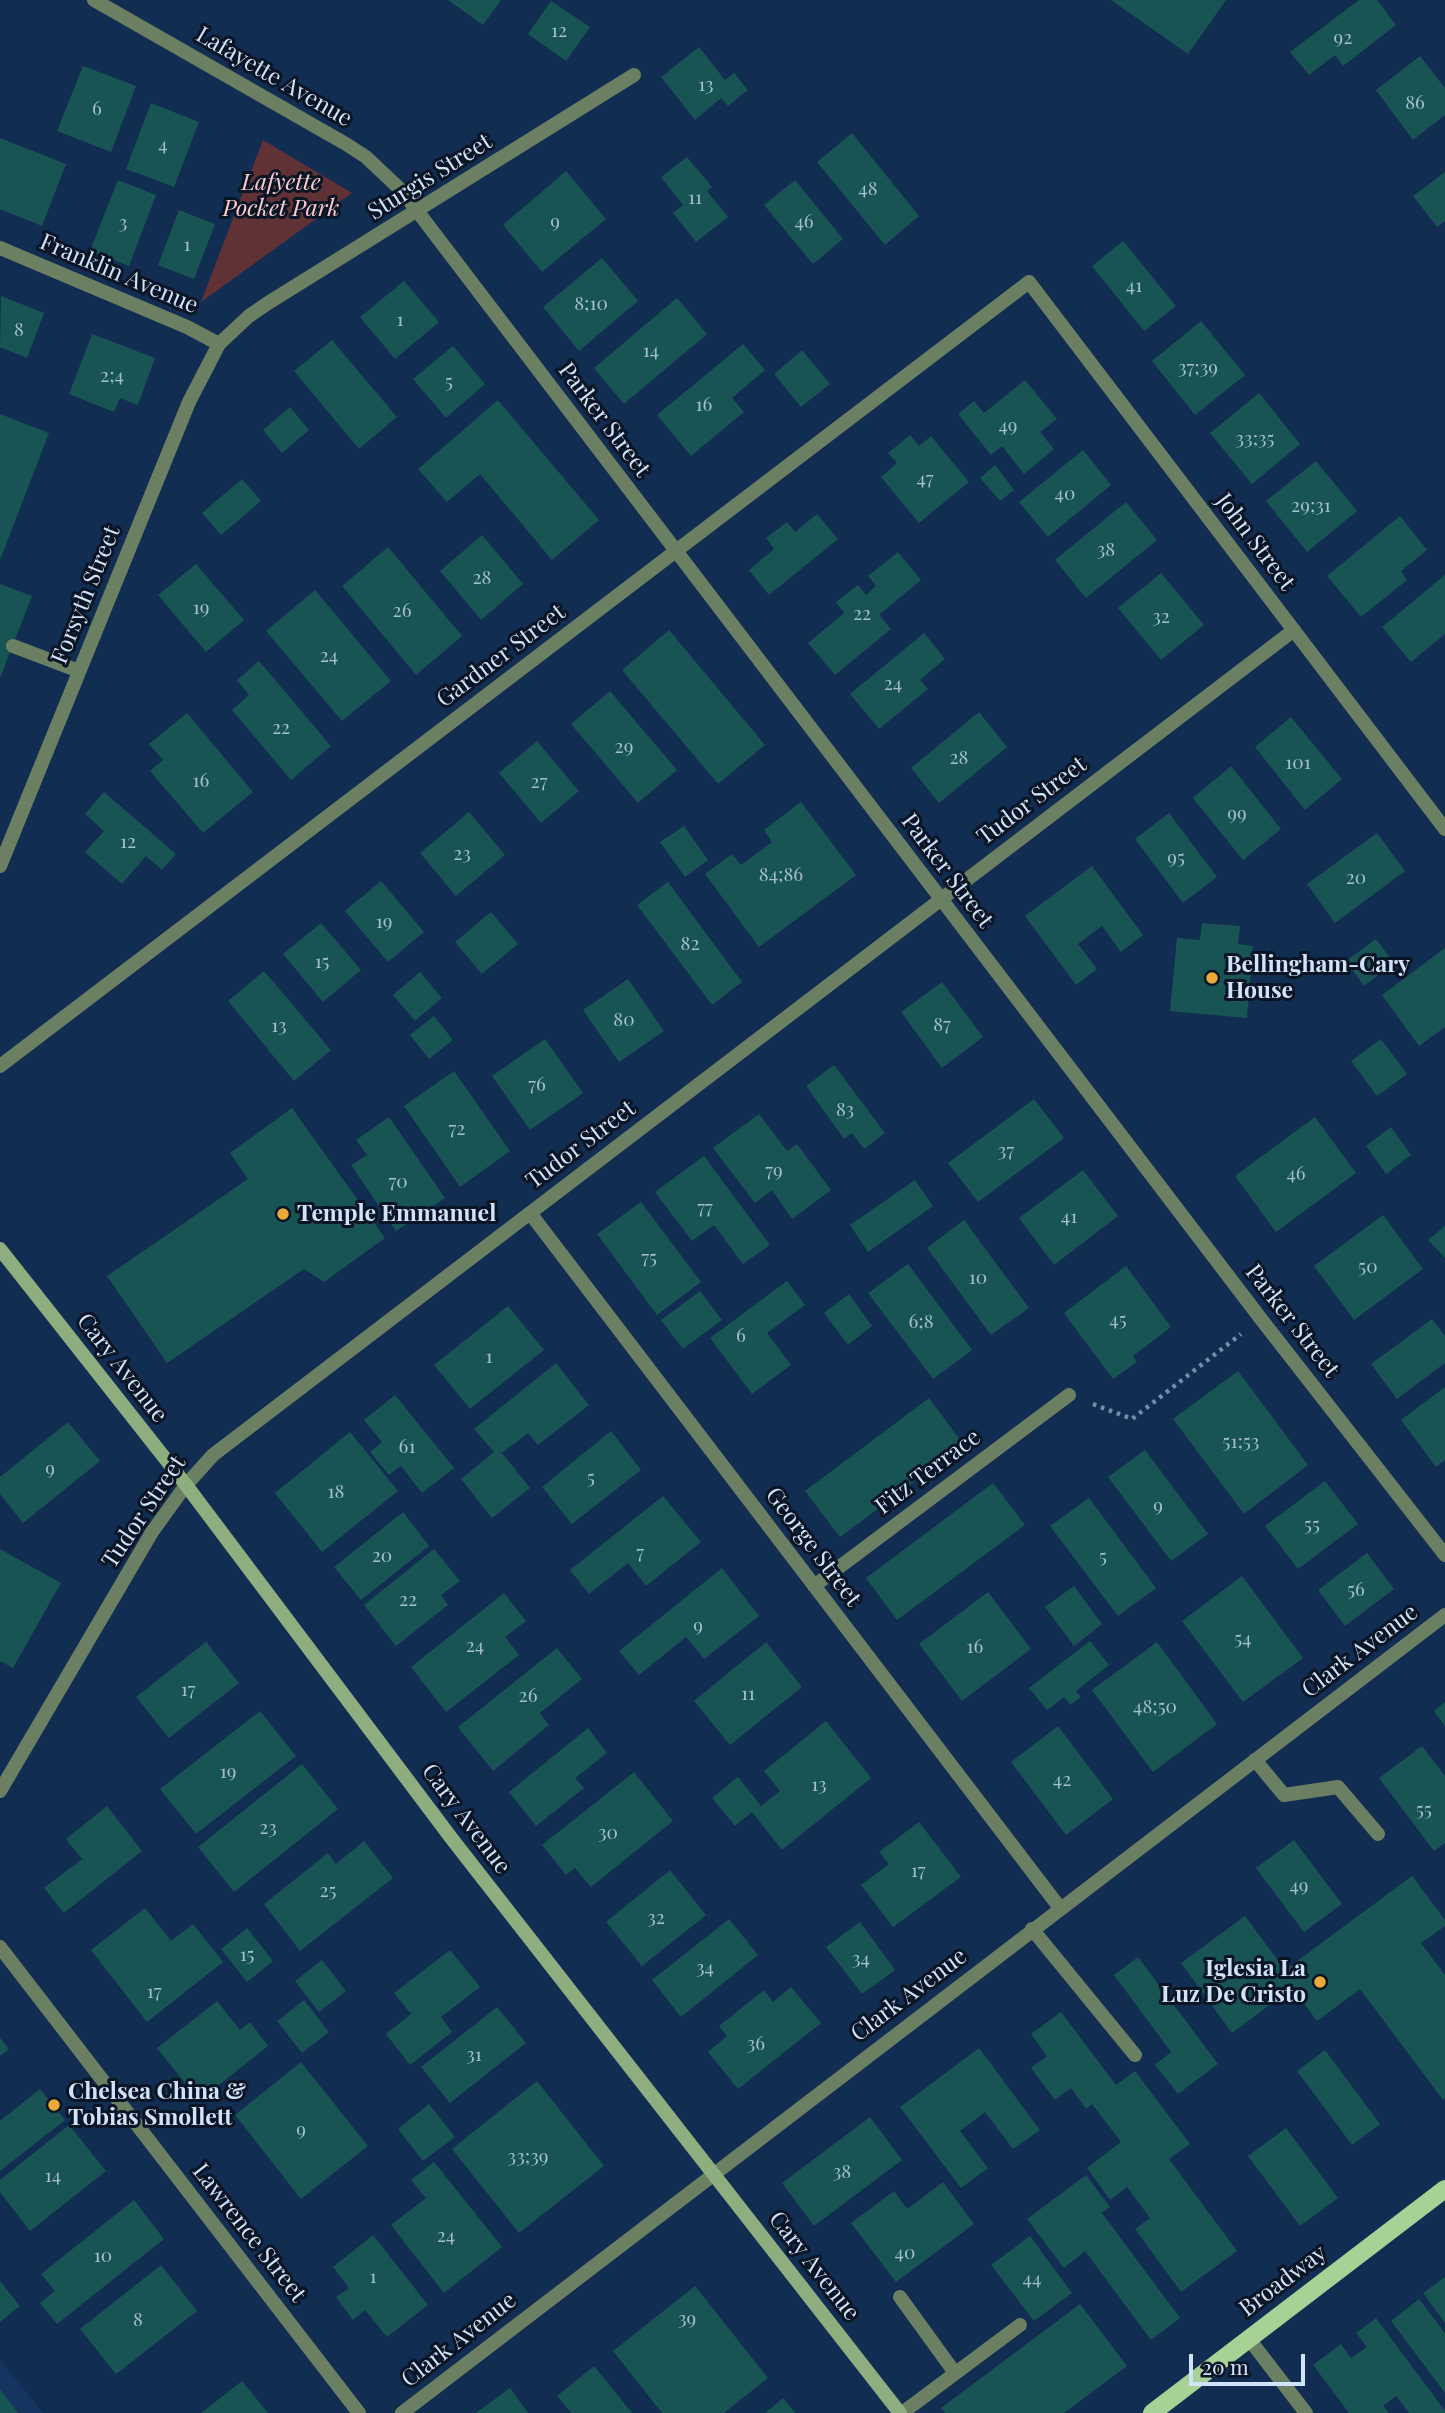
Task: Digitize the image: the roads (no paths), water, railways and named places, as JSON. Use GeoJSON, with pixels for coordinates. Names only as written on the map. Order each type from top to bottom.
{"type":"FeatureCollection","features":[{"type":"Feature","properties":{"kind":"main road","name":"Cary Avenue"},"geometry":{"type":"LineString","coordinates":[[0,1249],[186,1485],[452,1839],[901,2413]]}},
{"type":"Feature","properties":{"kind":"main road","name":"Broadway"},"geometry":{"type":"LineString","coordinates":[[1152,2413],[1445,2189]]}},
{"type":"Feature","properties":{"kind":"street","name":"Lafayette Avenue"},"geometry":{"type":"LineString","coordinates":[[94,0],[366,157],[386,173],[418,212]]}},
{"type":"Feature","properties":{"kind":"street","name":"Sturgis Street"},"geometry":{"type":"LineString","coordinates":[[219,344],[249,316],[268,303],[634,75]]}},
{"type":"Feature","properties":{"kind":"street","name":"Parker Street"},"geometry":{"type":"LineString","coordinates":[[418,212],[1261,1319],[1445,1555]]}},
{"type":"Feature","properties":{"kind":"street","name":"Franklin Avenue"},"geometry":{"type":"LineString","coordinates":[[0,248],[187,327],[219,344]]}},
{"type":"Feature","properties":{"kind":"street","name":"Gardner Street"},"geometry":{"type":"LineString","coordinates":[[0,1066],[1029,282]]}},
{"type":"Feature","properties":{"kind":"street","name":"John Street"},"geometry":{"type":"LineString","coordinates":[[1029,282],[1445,829]]}},
{"type":"Feature","properties":{"kind":"street","name":"Forsyth Street"},"geometry":{"type":"LineString","coordinates":[[0,866],[189,402],[219,344]]}},
{"type":"Feature","properties":{"kind":"street","name":"Tudor Street"},"geometry":{"type":"LineString","coordinates":[[0,1791],[152,1532],[199,1469],[222,1448],[1294,630]]}},
{"type":"Feature","properties":{"kind":"street"},"geometry":{"type":"LineString","coordinates":[[13,646],[79,671]]}},
{"type":"Feature","properties":{"kind":"street","name":"George Street"},"geometry":{"type":"LineString","coordinates":[[530,1213],[1060,1908]]}},
{"type":"Feature","properties":{"kind":"street","name":"Fitz Terrace"},"geometry":{"type":"LineString","coordinates":[[814,1586],[1069,1395]]}},
{"type":"Feature","properties":{"kind":"street","name":"Clark Avenue"},"geometry":{"type":"LineString","coordinates":[[402,2413],[1445,1615]]}},
{"type":"Feature","properties":{"kind":"street"},"geometry":{"type":"LineString","coordinates":[[1255,1760],[1284,1795],[1338,1787],[1378,1834]]}},
{"type":"Feature","properties":{"kind":"street"},"geometry":{"type":"LineString","coordinates":[[1032,1929],[1135,2055]]}},
{"type":"Feature","properties":{"kind":"street","name":"Lawrence Street"},"geometry":{"type":"LineString","coordinates":[[0,1947],[359,2413]]}},
{"type":"Feature","properties":{"kind":"street"},"geometry":{"type":"LineString","coordinates":[[900,2297],[955,2373]]}},
{"type":"Feature","properties":{"kind":"street"},"geometry":{"type":"LineString","coordinates":[[901,2413],[1020,2325]]}},
{"type":"Feature","properties":{"kind":"street"},"geometry":{"type":"LineString","coordinates":[[1249,2339],[1306,2413]]}},
{"type":"Feature","properties":{"kind":"place","name":"Bellingham-Cary House"},"geometry":{"type":"Point","coordinates":[1212,978]}},
{"type":"Feature","properties":{"kind":"place","name":"Temple Emmanuel"},"geometry":{"type":"Point","coordinates":[283,1214]}},
{"type":"Feature","properties":{"kind":"place","name":"Iglesia La Luz De Cristo"},"geometry":{"type":"Point","coordinates":[1320,1982]}},
{"type":"Feature","properties":{"kind":"place","name":"Chelsea China & Tobias Smollett"},"geometry":{"type":"Point","coordinates":[54,2105]}},
{"type":"Feature","properties":{"kind":"park label","name":"Lafyette Pocket Park"},"geometry":{"type":"Point","coordinates":[281,196]}}]}
